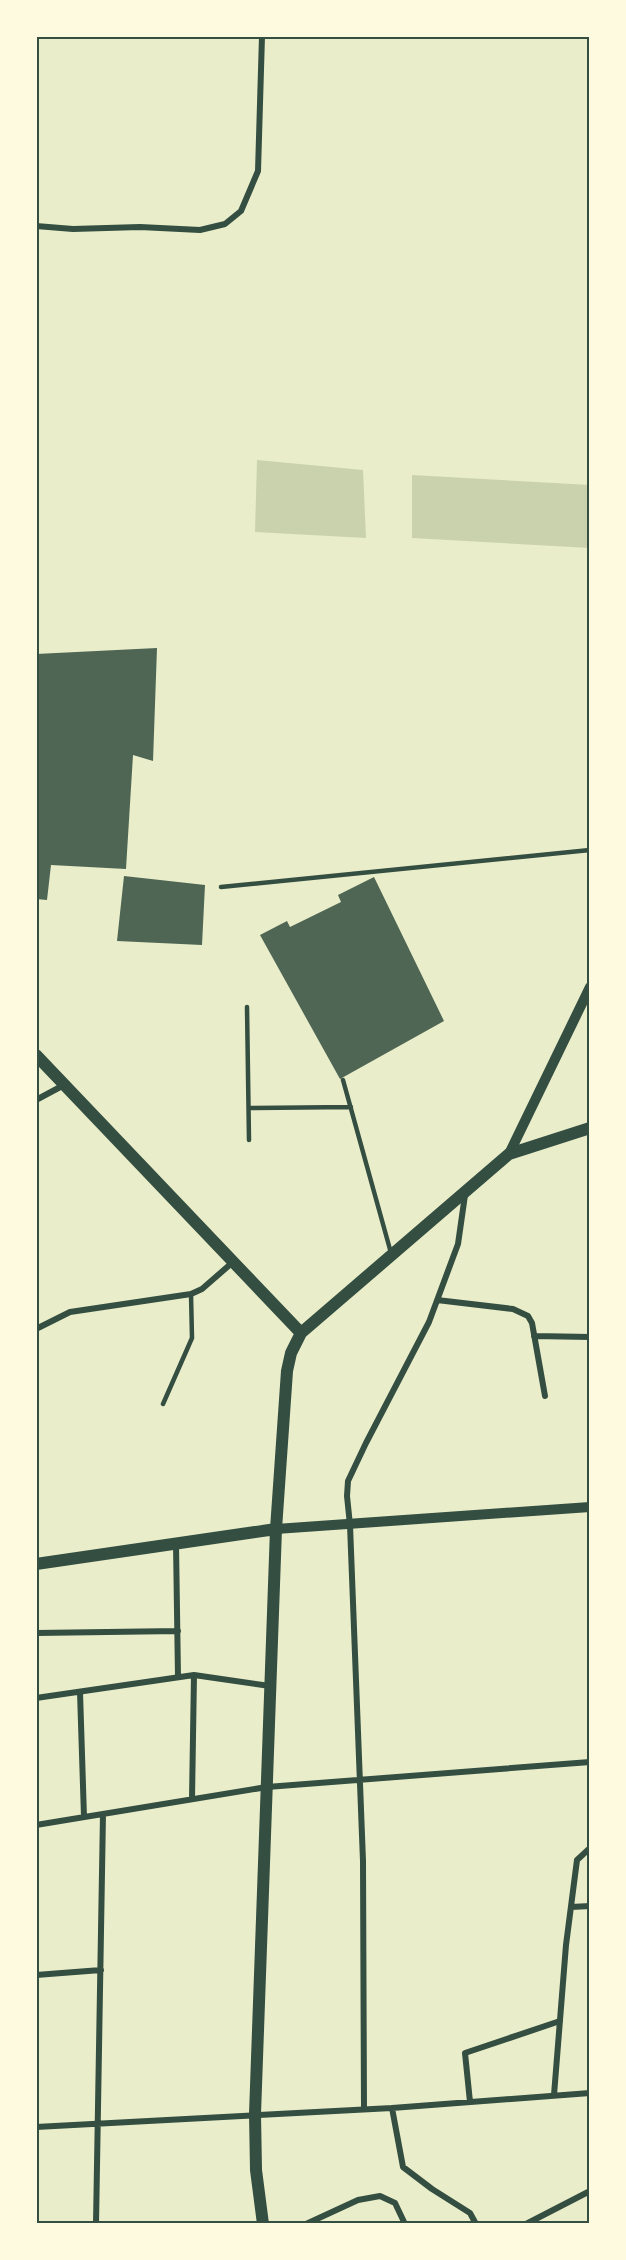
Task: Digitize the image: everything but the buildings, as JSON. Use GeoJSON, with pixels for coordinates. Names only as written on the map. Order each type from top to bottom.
{"type":"FeatureCollection","features":[{"type":"Feature","properties":{"kind":"main road"},"geometry":{"type":"LineString","coordinates":[[36,1055],[301,1333]]}},
{"type":"Feature","properties":{"kind":"main road"},"geometry":{"type":"LineString","coordinates":[[263,2224],[256,2170],[255,2114],[276,1529],[287,1371],[291,1353],[301,1333],[509,1154],[590,1128]]}},
{"type":"Feature","properties":{"kind":"main road"},"geometry":{"type":"LineString","coordinates":[[36,1564],[276,1529]]}},
{"type":"Feature","properties":{"kind":"street"},"geometry":{"type":"LineString","coordinates":[[36,226],[200,230],[225,224],[241,211],[258,171],[262,36]]}},
{"type":"Feature","properties":{"kind":"street"},"geometry":{"type":"LineString","coordinates":[[509,1154],[590,987]]}},
{"type":"Feature","properties":{"kind":"street"},"geometry":{"type":"LineString","coordinates":[[36,1100],[64,1085]]}},
{"type":"Feature","properties":{"kind":"street"},"geometry":{"type":"LineString","coordinates":[[364,2109],[363,1861],[347,1496],[352,1470],[429,1322],[458,1244],[465,1191]]}},
{"type":"Feature","properties":{"kind":"street"},"geometry":{"type":"LineString","coordinates":[[36,1329],[70,1312],[190,1294],[202,1289],[233,1262]]}},
{"type":"Feature","properties":{"kind":"street"},"geometry":{"type":"LineString","coordinates":[[437,1300],[520,1311],[528,1316],[532,1323],[545,1396]]}},
{"type":"Feature","properties":{"kind":"street"},"geometry":{"type":"LineString","coordinates":[[534,1336],[590,1337]]}},
{"type":"Feature","properties":{"kind":"street"},"geometry":{"type":"LineString","coordinates":[[276,1529],[590,1507]]}},
{"type":"Feature","properties":{"kind":"street"},"geometry":{"type":"LineString","coordinates":[[176,1543],[178,1677]]}},
{"type":"Feature","properties":{"kind":"street"},"geometry":{"type":"LineString","coordinates":[[36,1633],[178,1631]]}},
{"type":"Feature","properties":{"kind":"street"},"geometry":{"type":"LineString","coordinates":[[192,1799],[194,1675]]}},
{"type":"Feature","properties":{"kind":"street"},"geometry":{"type":"LineString","coordinates":[[36,1698],[194,1675],[270,1686]]}},
{"type":"Feature","properties":{"kind":"street"},"geometry":{"type":"LineString","coordinates":[[80,1692],[84,1817]]}},
{"type":"Feature","properties":{"kind":"street"},"geometry":{"type":"LineString","coordinates":[[36,1825],[267,1787],[590,1762]]}},
{"type":"Feature","properties":{"kind":"street"},"geometry":{"type":"LineString","coordinates":[[96,2224],[103,1814]]}},
{"type":"Feature","properties":{"kind":"street"},"geometry":{"type":"LineString","coordinates":[[554,2095],[577,1860],[590,1848]]}},
{"type":"Feature","properties":{"kind":"street"},"geometry":{"type":"LineString","coordinates":[[571,1907],[590,1906]]}},
{"type":"Feature","properties":{"kind":"street"},"geometry":{"type":"LineString","coordinates":[[36,1975],[100,1970]]}},
{"type":"Feature","properties":{"kind":"street"},"geometry":{"type":"LineString","coordinates":[[470,2102],[465,2053],[560,2021]]}},
{"type":"Feature","properties":{"kind":"street"},"geometry":{"type":"LineString","coordinates":[[36,2127],[392,2108],[590,2093]]}},
{"type":"Feature","properties":{"kind":"street"},"geometry":{"type":"LineString","coordinates":[[392,2108],[403,2167],[470,2213],[476,2224]]}},
{"type":"Feature","properties":{"kind":"street"},"geometry":{"type":"LineString","coordinates":[[526,2224],[590,2191]]}},
{"type":"Feature","properties":{"kind":"street"},"geometry":{"type":"LineString","coordinates":[[306,2224],[358,2200],[380,2196],[395,2203],[405,2224]]}},
{"type":"Feature","properties":{"kind":"lane"},"geometry":{"type":"LineString","coordinates":[[221,887],[590,850]]}},
{"type":"Feature","properties":{"kind":"lane"},"geometry":{"type":"LineString","coordinates":[[247,1008],[249,1140]]}},
{"type":"Feature","properties":{"kind":"lane"},"geometry":{"type":"LineString","coordinates":[[343,1080],[392,1255]]}},
{"type":"Feature","properties":{"kind":"lane"},"geometry":{"type":"LineString","coordinates":[[249,1108],[351,1107]]}},
{"type":"Feature","properties":{"kind":"lane"},"geometry":{"type":"LineString","coordinates":[[163,1404],[192,1338],[190,1294]]}},
{"type":"Feature","properties":{"kind":"green space"},"geometry":{"type":"Polygon","coordinates":[[[257,460],[363,470],[366,538],[255,532],[257,460]]]}},
{"type":"Feature","properties":{"kind":"green space"},"geometry":{"type":"Polygon","coordinates":[[[412,475],[590,485],[590,548],[412,538],[412,475]]]}}]}
